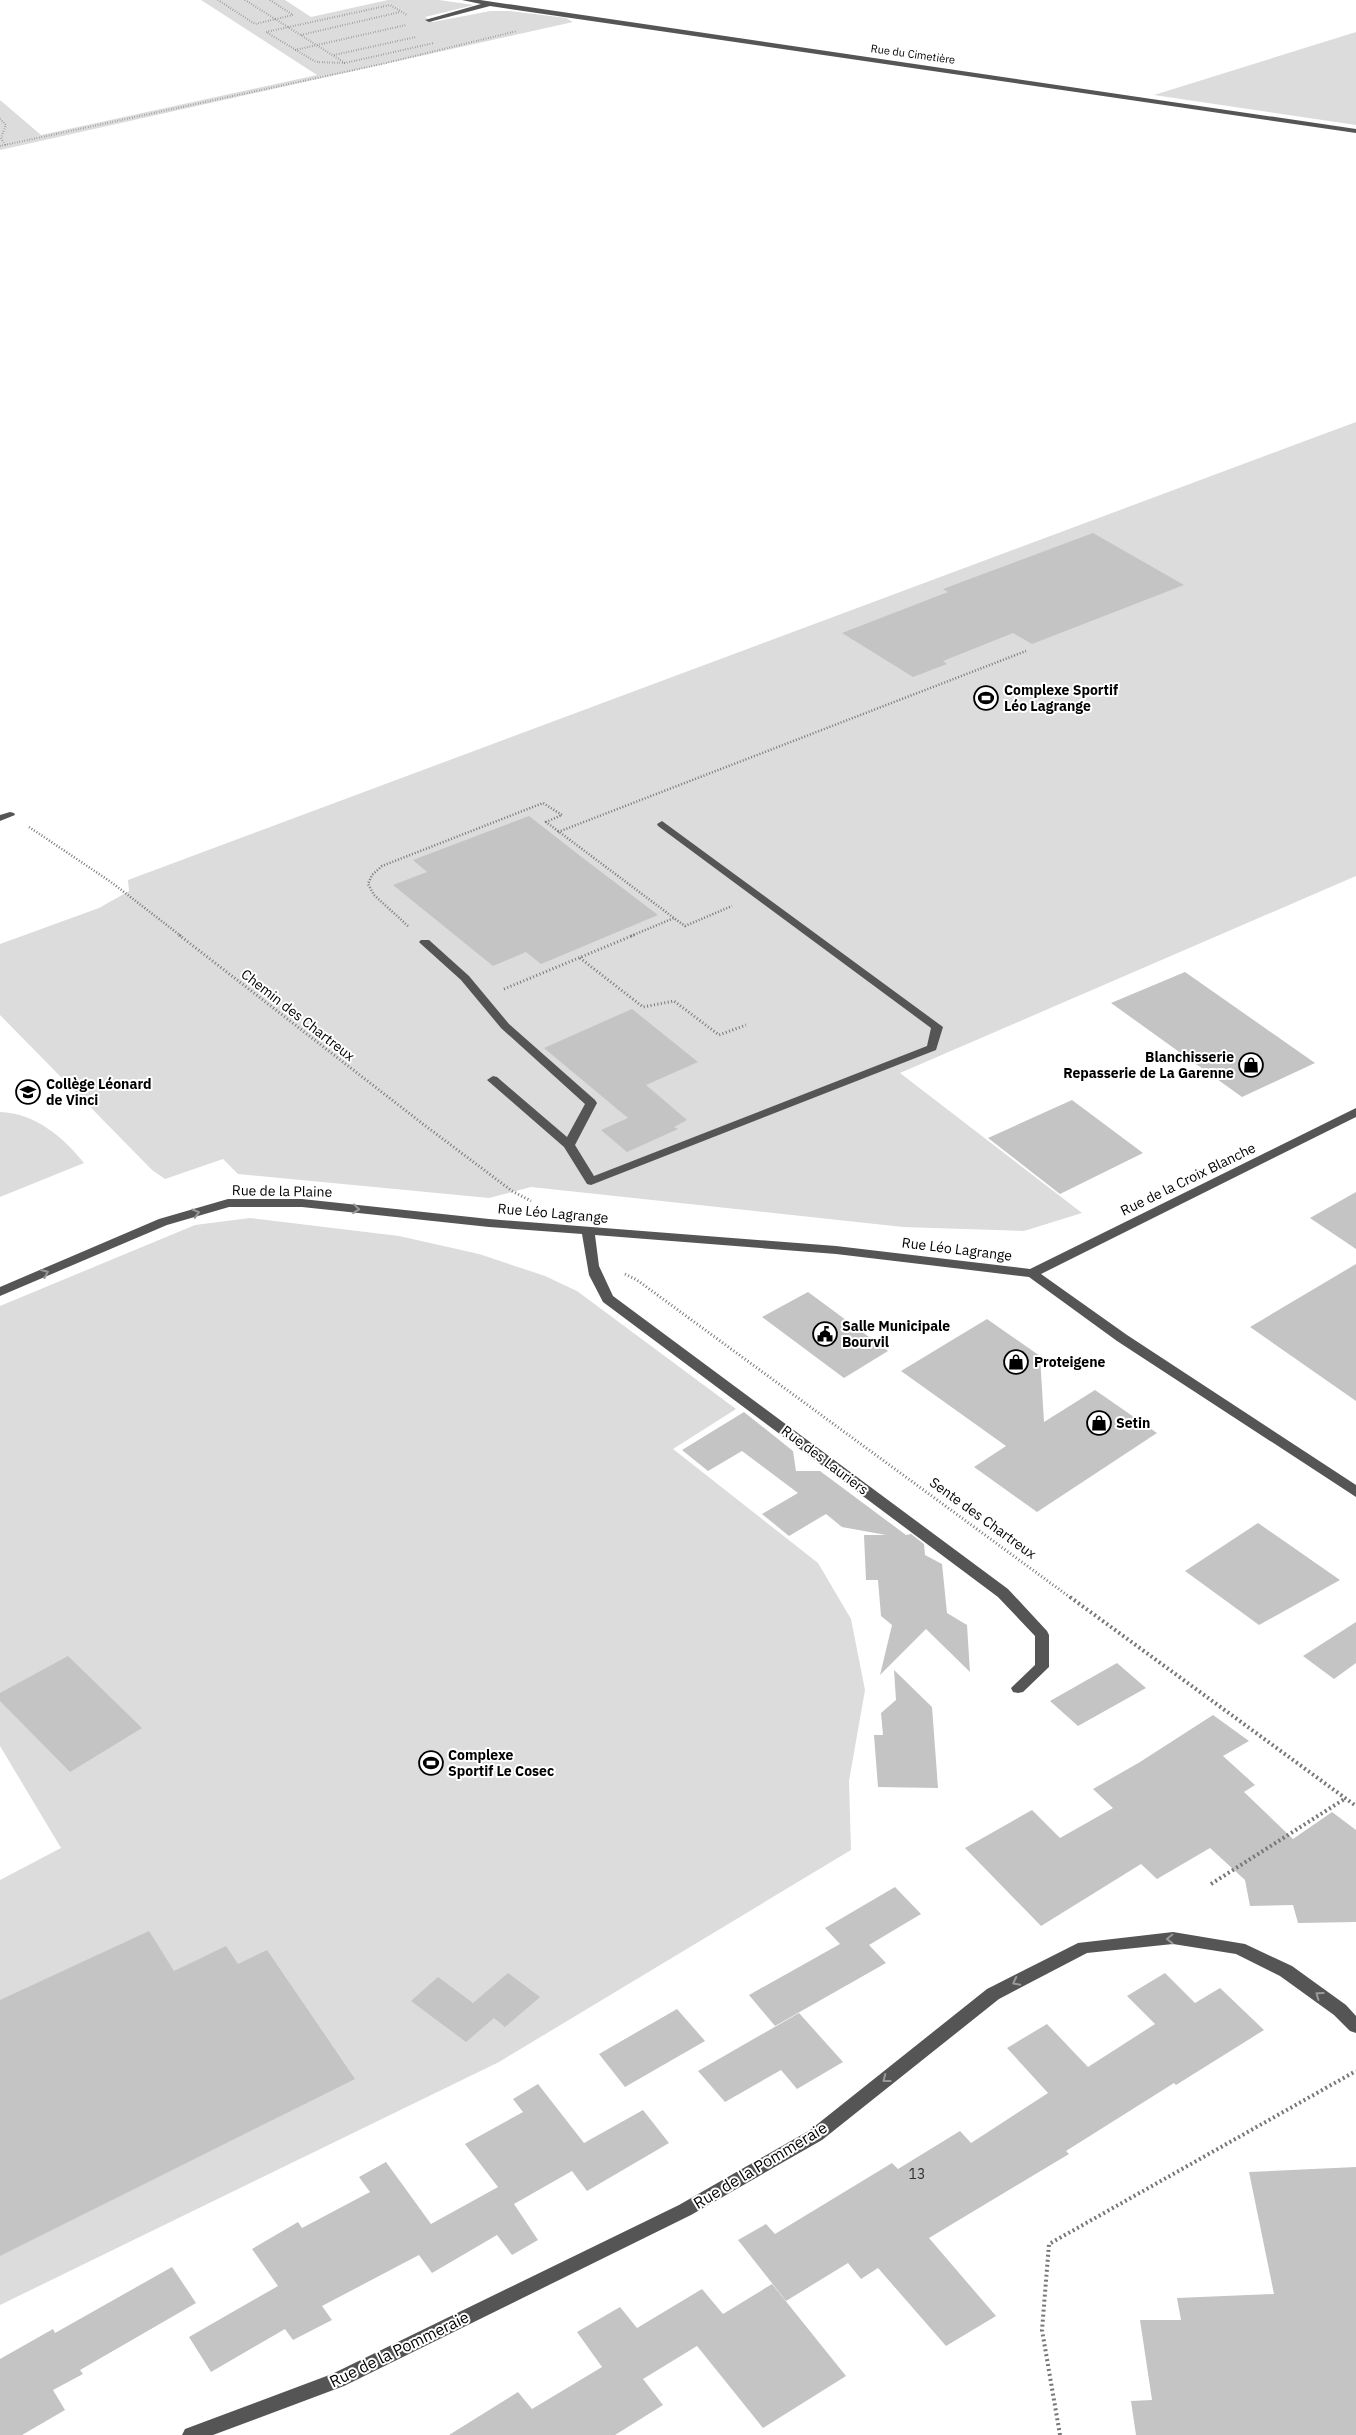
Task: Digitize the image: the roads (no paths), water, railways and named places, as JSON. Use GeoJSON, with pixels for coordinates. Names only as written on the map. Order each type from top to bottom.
{"type":"FeatureCollection","features":[{"type":"Feature","properties":{"kind":"street","name":"Rue du Cimetière"},"geometry":{"type":"LineString","coordinates":[[466,0],[1356,132]]}},
{"type":"Feature","properties":{"kind":"street"},"geometry":{"type":"LineString","coordinates":[[429,20],[493,4]]}},
{"type":"Feature","properties":{"kind":"street"},"geometry":{"type":"LineString","coordinates":[[493,1080],[569,1144],[591,1181],[932,1048],[937,1027],[662,824]]}},
{"type":"Feature","properties":{"kind":"street"},"geometry":{"type":"LineString","coordinates":[[426,942],[465,978],[505,1026],[591,1103],[569,1144]]}},
{"type":"Feature","properties":{"kind":"street","name":"Rue de la Croix Blanche"},"geometry":{"type":"LineString","coordinates":[[1032,1273],[1356,1112]]}},
{"type":"Feature","properties":{"kind":"street","name":"Rue de la Plaine"},"geometry":{"type":"LineString","coordinates":[[0,1292],[163,1222],[228,1203],[302,1204],[488,1222]]}},
{"type":"Feature","properties":{"kind":"street","name":"Rue Léo Lagrange"},"geometry":{"type":"LineString","coordinates":[[488,1222],[836,1250],[1032,1273],[1122,1338],[1356,1492]]}},
{"type":"Feature","properties":{"kind":"street","name":"Rue des Lauriers"},"geometry":{"type":"LineString","coordinates":[[588,1230],[591,1257],[599,1284],[608,1299],[1003,1593],[1042,1635],[1042,1667],[1018,1688]]}},
{"type":"Feature","properties":{"kind":"street","name":"Rue de la Pommeraie"},"geometry":{"type":"LineString","coordinates":[[191,2435],[338,2380],[686,2210],[816,2134],[993,1994],[1084,1946],[1173,1938],[1240,1948],[1286,1972],[1340,2010],[1356,2026]]}},
{"type":"Feature","properties":{"kind":"place","name":"Complexe Sportif Léo Lagrange"},"geometry":{"type":"Point","coordinates":[986,698]}},
{"type":"Feature","properties":{"kind":"place","name":"Blanchisserie Repasserie de La Garenne"},"geometry":{"type":"Point","coordinates":[1251,1065]}},
{"type":"Feature","properties":{"kind":"place","name":"Collège Léonard de Vinci"},"geometry":{"type":"Point","coordinates":[28,1092]}},
{"type":"Feature","properties":{"kind":"place","name":"Salle Municipale Bourvil"},"geometry":{"type":"Point","coordinates":[825,1334]}},
{"type":"Feature","properties":{"kind":"place","name":"Proteigene"},"geometry":{"type":"Point","coordinates":[1016,1362]}},
{"type":"Feature","properties":{"kind":"place","name":"Setin"},"geometry":{"type":"Point","coordinates":[1099,1423]}},
{"type":"Feature","properties":{"kind":"place","name":"Complexe Sportif Le Cosec"},"geometry":{"type":"Point","coordinates":[431,1763]}}]}
